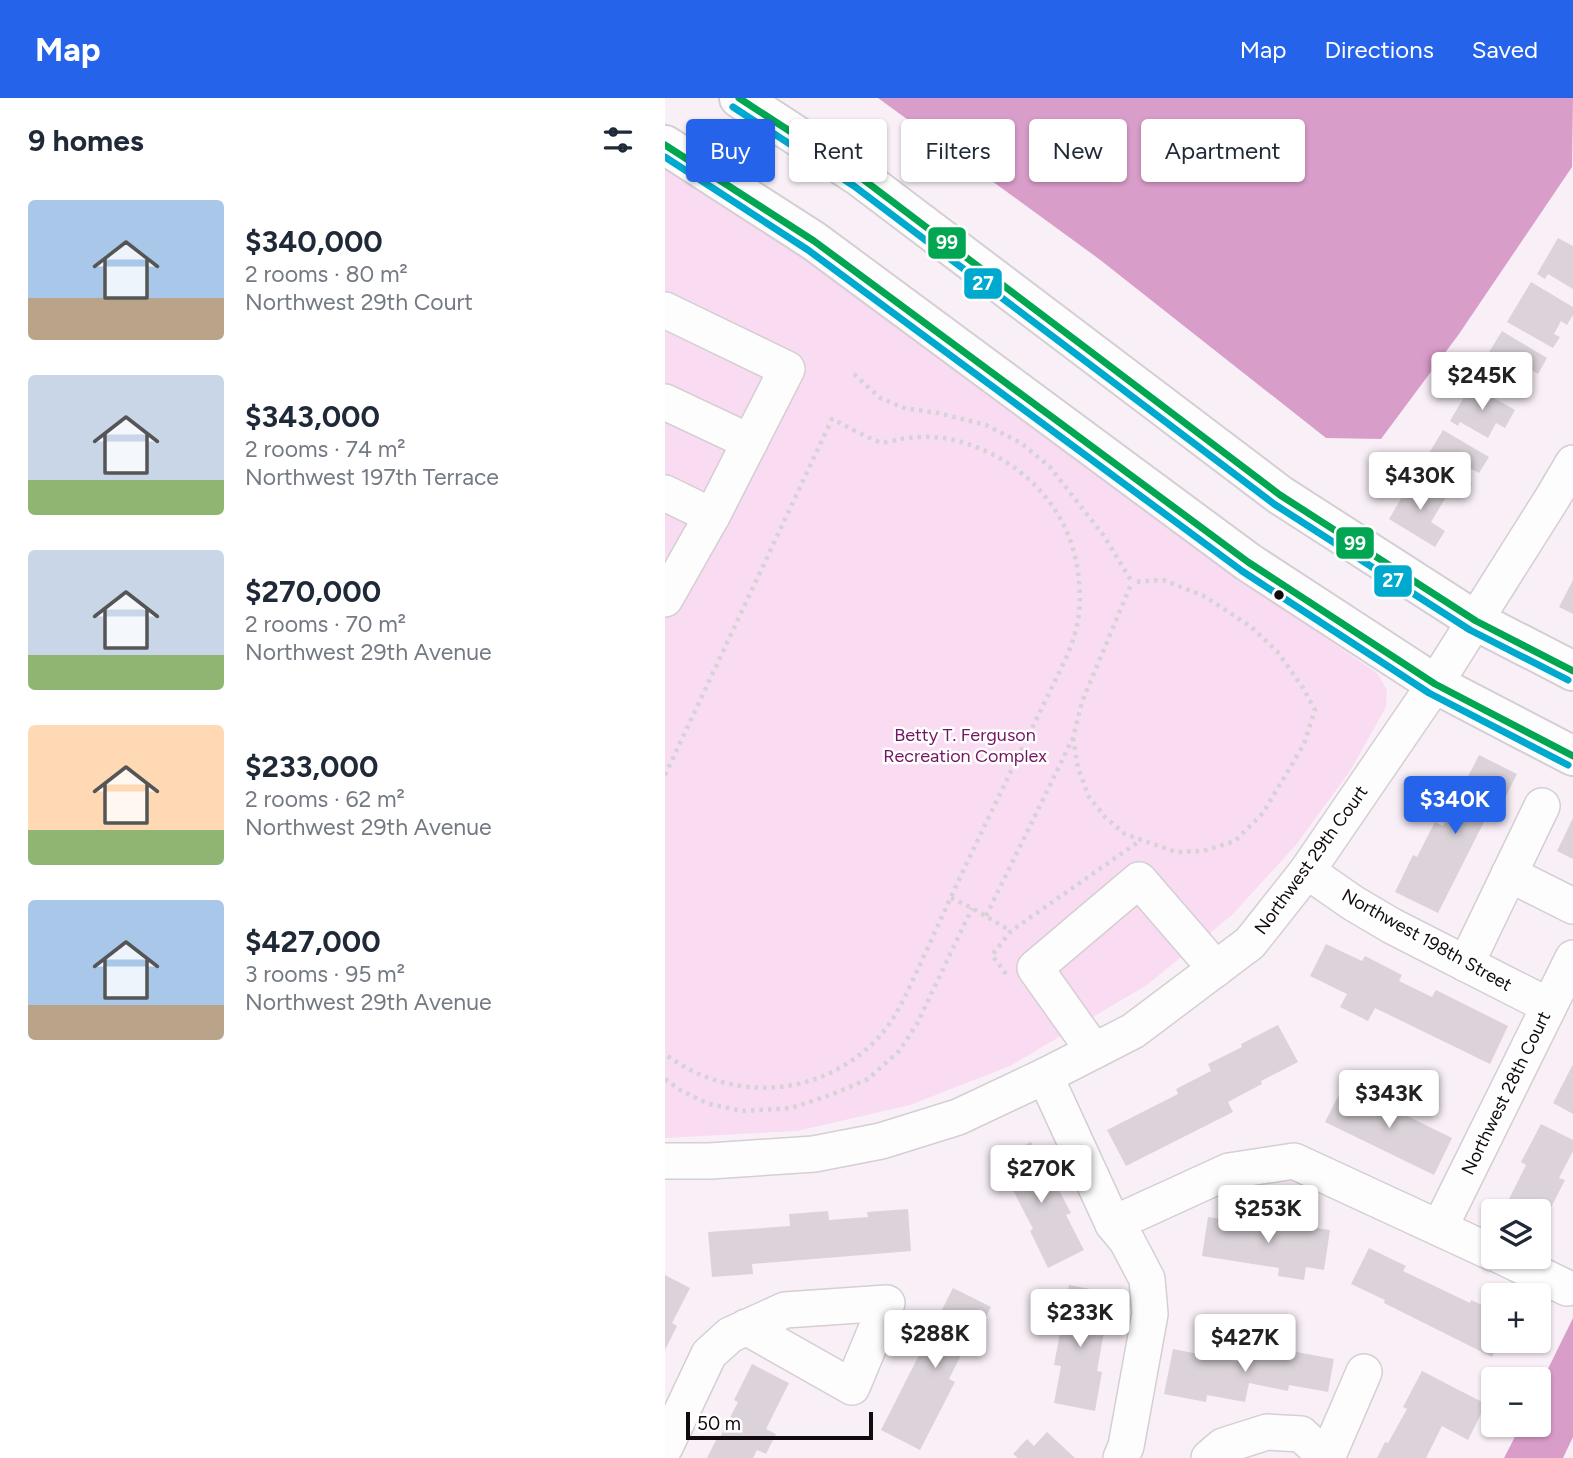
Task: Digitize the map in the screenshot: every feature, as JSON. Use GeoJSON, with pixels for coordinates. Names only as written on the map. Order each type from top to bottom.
{"type":"FeatureCollection","features":[{"type":"Feature","properties":{"kind":"main road"},"geometry":{"type":"LineString","coordinates":[[739,98],[860,177],[1280,495],[1476,621],[1573,671]]}},
{"type":"Feature","properties":{"kind":"main road"},"geometry":{"type":"LineString","coordinates":[[665,145],[814,241],[1248,562],[1435,684],[1573,756]]}},
{"type":"Feature","properties":{"kind":"street"},"geometry":{"type":"LineString","coordinates":[[665,310],[787,369],[712,516],[665,599]]}},
{"type":"Feature","properties":{"kind":"street"},"geometry":{"type":"LineString","coordinates":[[665,402],[750,442]]}},
{"type":"Feature","properties":{"kind":"street","name":"Northwest 29th Court"},"geometry":{"type":"LineString","coordinates":[[665,1161],[711,1161],[814,1154],[881,1141],[958,1117],[1133,1031],[1250,943],[1307,871],[1476,621],[1563,502],[1573,463]]}},
{"type":"Feature","properties":{"kind":"street"},"geometry":{"type":"LineString","coordinates":[[665,493],[712,516]]}},
{"type":"Feature","properties":{"kind":"street"},"geometry":{"type":"LineString","coordinates":[[1466,964],[1542,806]]}},
{"type":"Feature","properties":{"kind":"street","name":"Northwest 198th Street"},"geometry":{"type":"LineString","coordinates":[[1307,871],[1382,920],[1549,1006]]}},
{"type":"Feature","properties":{"kind":"street"},"geometry":{"type":"LineString","coordinates":[[1509,874],[1573,906]]}},
{"type":"Feature","properties":{"kind":"street"},"geometry":{"type":"LineString","coordinates":[[1094,1051],[1035,968],[1139,880],[1216,969]]}},
{"type":"Feature","properties":{"kind":"street","name":"Northwest 28th Court"},"geometry":{"type":"LineString","coordinates":[[1440,1227],[1573,958]]}},
{"type":"Feature","properties":{"kind":"street"},"geometry":{"type":"LineString","coordinates":[[1045,1076],[1113,1224],[1127,1241],[1147,1279],[1150,1314],[1134,1454]]}},
{"type":"Feature","properties":{"kind":"street"},"geometry":{"type":"LineString","coordinates":[[1113,1224],[1229,1171],[1294,1161],[1481,1246]]}},
{"type":"Feature","properties":{"kind":"street"},"geometry":{"type":"LineString","coordinates":[[1528,1269],[1567,1288]]}},
{"type":"Feature","properties":{"kind":"street"},"geometry":{"type":"LineString","coordinates":[[665,1447],[709,1354],[730,1335],[746,1327]]}},
{"type":"Feature","properties":{"kind":"street"},"geometry":{"type":"LineString","coordinates":[[1209,1458],[1223,1446],[1267,1432],[1301,1434],[1327,1458],[1364,1372]]}},
{"type":"Feature","properties":{"kind":"path"},"geometry":{"type":"LineString","coordinates":[[854,374],[880,398],[904,408],[986,425],[1021,443],[1050,467],[1104,536],[1132,582]]}},
{"type":"Feature","properties":{"kind":"path"},"geometry":{"type":"LineString","coordinates":[[665,775],[832,419],[880,442],[934,436],[987,451],[1027,476],[1049,500],[1059,516],[1077,564],[1079,618],[1075,635],[902,1002],[889,1024],[859,1055],[829,1074],[791,1086],[773,1088],[735,1085],[706,1077],[665,1054]]}},
{"type":"Feature","properties":{"kind":"path"},"geometry":{"type":"LineString","coordinates":[[1073,738],[1078,768],[1089,797],[1105,817],[1125,834],[1176,852],[1203,852],[1235,841],[1263,813],[1304,744],[1315,710],[1277,651],[1250,626],[1204,596],[1163,580],[1132,582]]}},
{"type":"Feature","properties":{"kind":"path"},"geometry":{"type":"LineString","coordinates":[[986,916],[1073,738],[1082,702],[1132,582]]}},
{"type":"Feature","properties":{"kind":"path"},"geometry":{"type":"LineString","coordinates":[[992,955],[1011,931],[1141,840]]}},
{"type":"Feature","properties":{"kind":"path"},"geometry":{"type":"LineString","coordinates":[[951,898],[1011,931]]}},
{"type":"Feature","properties":{"kind":"path"},"geometry":{"type":"LineString","coordinates":[[665,1080],[709,1104],[742,1111],[791,1108],[868,1079],[899,1051],[917,1024],[972,908]]}},
{"type":"Feature","properties":{"kind":"green space","name":"Betty T. Ferguson Recreation Complex"},"geometry":{"type":"Polygon","coordinates":[[[665,169],[717,200],[891,315],[1252,588],[1377,673],[1387,690],[1386,707],[1350,771],[1296,845],[1232,915],[1147,985],[1010,1066],[910,1105],[797,1131],[665,1138],[665,169]]]}},
{"type":"Feature","properties":{"kind":"shaded area"},"geometry":{"type":"Polygon","coordinates":[[[878,98],[1573,98],[1572,167],[1459,334],[1381,439],[1326,438],[1099,259],[993,182],[1015,182],[1015,119],[907,119],[878,98]]]}},
{"type":"Feature","properties":{"kind":"shaded area"},"geometry":{"type":"Polygon","coordinates":[[[1573,1318],[1573,1437],[1563,1458],[1504,1458],[1515,1437],[1551,1437],[1551,1367],[1549,1367],[1573,1318]]]}},
{"type":"Feature","properties":{"kind":"building"},"geometry":{"type":"Polygon","coordinates":[[[1558,238],[1573,246],[1573,289],[1548,274],[1545,279],[1537,274],[1558,238]]]}},
{"type":"Feature","properties":{"kind":"building"},"geometry":{"type":"Polygon","coordinates":[[[1531,282],[1573,307],[1573,315],[1567,325],[1561,321],[1554,334],[1560,337],[1553,348],[1507,322],[1531,282]]]}},
{"type":"Feature","properties":{"kind":"building"},"geometry":{"type":"Polygon","coordinates":[[[1502,331],[1547,358],[1538,374],[1526,366],[1509,391],[1477,372],[1502,331]]]}},
{"type":"Feature","properties":{"kind":"building"},"geometry":{"type":"Polygon","coordinates":[[[1471,385],[1515,410],[1505,428],[1496,423],[1488,438],[1460,422],[1458,426],[1450,421],[1471,385]]]}},
{"type":"Feature","properties":{"kind":"building"},"geometry":{"type":"Polygon","coordinates":[[[1443,430],[1489,457],[1479,473],[1466,466],[1460,476],[1472,484],[1464,497],[1419,470],[1443,430]]]}},
{"type":"Feature","properties":{"kind":"building"},"geometry":{"type":"Polygon","coordinates":[[[1414,477],[1446,497],[1431,522],[1445,531],[1435,547],[1389,519],[1414,477]]]}},
{"type":"Feature","properties":{"kind":"building"},"geometry":{"type":"Polygon","coordinates":[[[1573,580],[1573,614],[1559,607],[1573,580]]]}},
{"type":"Feature","properties":{"kind":"building"},"geometry":{"type":"Polygon","coordinates":[[[1479,755],[1517,774],[1499,810],[1492,806],[1438,913],[1395,892],[1413,855],[1417,857],[1435,822],[1443,826],[1479,755]]]}},
{"type":"Feature","properties":{"kind":"building"},"geometry":{"type":"Polygon","coordinates":[[[1573,818],[1573,859],[1557,851],[1573,818]]]}},
{"type":"Feature","properties":{"kind":"building"},"geometry":{"type":"Polygon","coordinates":[[[1326,944],[1362,961],[1365,956],[1402,975],[1399,981],[1432,997],[1436,990],[1508,1026],[1490,1064],[1375,1008],[1368,1021],[1340,1007],[1347,994],[1310,976],[1326,944]]]}},
{"type":"Feature","properties":{"kind":"building"},"geometry":{"type":"Polygon","coordinates":[[[1278,1025],[1298,1062],[1228,1102],[1233,1112],[1126,1166],[1107,1130],[1178,1094],[1176,1089],[1211,1071],[1208,1064],[1278,1025]]]}},
{"type":"Feature","properties":{"kind":"building"},"geometry":{"type":"Polygon","coordinates":[[[1573,1064],[1573,1114],[1553,1103],[1573,1064]]]}},
{"type":"Feature","properties":{"kind":"building"},"geometry":{"type":"Polygon","coordinates":[[[1344,1085],[1452,1138],[1434,1175],[1325,1122],[1344,1085]]]}},
{"type":"Feature","properties":{"kind":"building"},"geometry":{"type":"Polygon","coordinates":[[[1541,1124],[1573,1140],[1573,1151],[1559,1178],[1565,1180],[1551,1207],[1551,1199],[1509,1199],[1526,1165],[1521,1162],[1541,1124]]]}},
{"type":"Feature","properties":{"kind":"building"},"geometry":{"type":"Polygon","coordinates":[[[1031,1142],[1071,1213],[1066,1215],[1084,1250],[1048,1268],[1030,1231],[1033,1229],[997,1159],[1031,1142]]]}},
{"type":"Feature","properties":{"kind":"building"},"geometry":{"type":"Polygon","coordinates":[[[908,1209],[911,1251],[752,1264],[753,1274],[712,1277],[708,1232],[790,1226],[789,1214],[828,1211],[829,1220],[868,1217],[867,1212],[908,1209]]]}},
{"type":"Feature","properties":{"kind":"building"},"geometry":{"type":"Polygon","coordinates":[[[1208,1217],[1249,1223],[1250,1218],[1330,1230],[1324,1270],[1306,1267],[1304,1280],[1278,1276],[1279,1268],[1202,1256],[1208,1217]]]}},
{"type":"Feature","properties":{"kind":"building"},"geometry":{"type":"Polygon","coordinates":[[[1369,1248],[1406,1266],[1403,1271],[1470,1303],[1471,1300],[1481,1305],[1481,1352],[1384,1303],[1385,1300],[1351,1284],[1369,1248]]]}},
{"type":"Feature","properties":{"kind":"building"},"geometry":{"type":"Polygon","coordinates":[[[665,1275],[690,1288],[672,1323],[677,1326],[665,1350],[665,1275]]]}},
{"type":"Feature","properties":{"kind":"building"},"geometry":{"type":"Polygon","coordinates":[[[1069,1285],[1106,1292],[1098,1331],[1104,1332],[1097,1371],[1102,1372],[1095,1411],[1054,1403],[1061,1366],[1054,1365],[1069,1285]]]}},
{"type":"Feature","properties":{"kind":"building"},"geometry":{"type":"Polygon","coordinates":[[[953,1288],[991,1307],[973,1343],[968,1341],[949,1379],[955,1382],[920,1450],[881,1430],[953,1288]]]}},
{"type":"Feature","properties":{"kind":"building"},"geometry":{"type":"Polygon","coordinates":[[[1254,1344],[1334,1359],[1328,1392],[1289,1385],[1288,1391],[1249,1383],[1245,1402],[1207,1395],[1206,1402],[1164,1394],[1173,1349],[1251,1364],[1254,1344]]]}},
{"type":"Feature","properties":{"kind":"building"},"geometry":{"type":"Polygon","coordinates":[[[752,1364],[789,1383],[766,1429],[776,1434],[766,1454],[757,1450],[753,1458],[707,1458],[738,1402],[734,1400],[752,1364]]]}},
{"type":"Feature","properties":{"kind":"building"},"geometry":{"type":"Polygon","coordinates":[[[1422,1371],[1481,1401],[1481,1414],[1468,1440],[1442,1426],[1426,1458],[1377,1458],[1407,1409],[1403,1407],[1422,1371]]]}},
{"type":"Feature","properties":{"kind":"building"},"geometry":{"type":"Polygon","coordinates":[[[1047,1432],[1075,1458],[1018,1458],[1013,1454],[1027,1439],[1034,1446],[1047,1432]]]}},
{"type":"Feature","properties":{"kind":"transit line","name":"99"},"geometry":{"type":"LineString","coordinates":[[739,98],[860,177],[1280,495],[1476,621],[1573,671]]}},
{"type":"Feature","properties":{"kind":"transit line","name":"27"},"geometry":{"type":"LineString","coordinates":[[733,107],[854,186],[1274,504],[1470,630],[1568,680]]}},
{"type":"Feature","properties":{"kind":"transit line","name":"99"},"geometry":{"type":"LineString","coordinates":[[665,145],[814,241],[1248,562],[1435,684],[1573,756]]}},
{"type":"Feature","properties":{"kind":"transit line","name":"27"},"geometry":{"type":"LineString","coordinates":[[665,157],[808,250],[1242,571],[1429,693],[1568,765]]}}]}
